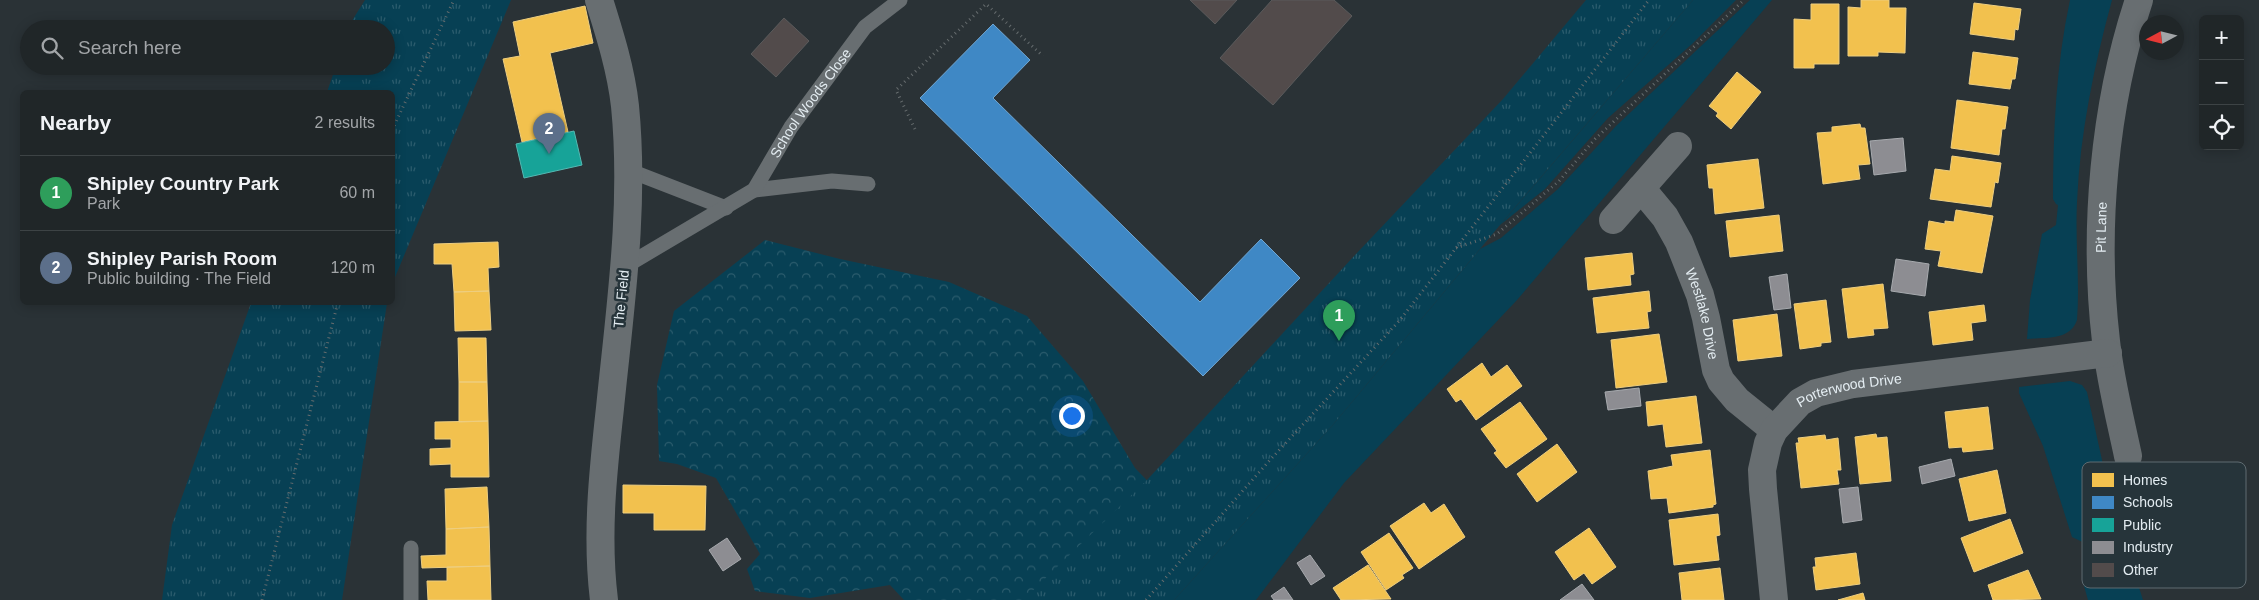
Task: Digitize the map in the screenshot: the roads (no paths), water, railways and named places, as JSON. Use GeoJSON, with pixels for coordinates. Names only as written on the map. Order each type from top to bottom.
{"type":"FeatureCollection","features":[{"type":"Feature","properties":{"kind":"street","name":"The Field"},"geometry":{"type":"LineString","coordinates":[[599,0],[614,48],[625,105],[628,170],[624,267],[601,512],[600,568],[604,600]]}},
{"type":"Feature","properties":{"kind":"street","name":"Pit Lane"},"geometry":{"type":"LineString","coordinates":[[2128,456],[2108,353],[2102,246],[2105,164],[2121,64],[2139,0]]}},
{"type":"Feature","properties":{"kind":"street"},"geometry":{"type":"LineString","coordinates":[[1614,220],[1678,146]]}},
{"type":"Feature","properties":{"kind":"street","name":"Westlake Drive"},"geometry":{"type":"LineString","coordinates":[[1641,188],[1665,217],[1679,242],[1700,295],[1716,370],[1721,381],[1737,400],[1774,430]]}},
{"type":"Feature","properties":{"kind":"street","name":"Porterwood Drive"},"geometry":{"type":"LineString","coordinates":[[1774,600],[1764,518],[1762,470],[1768,443],[1774,430],[1800,402],[1830,388],[2108,353]]}},
{"type":"Feature","properties":{"kind":"lane","name":"School Woods Close"},"geometry":{"type":"LineString","coordinates":[[624,267],[754,190],[791,127],[865,27],[900,0]]}},
{"type":"Feature","properties":{"kind":"lane"},"geometry":{"type":"LineString","coordinates":[[628,170],[726,208]]}},
{"type":"Feature","properties":{"kind":"lane"},"geometry":{"type":"LineString","coordinates":[[754,190],[832,181],[868,184]]}},
{"type":"Feature","properties":{"kind":"lane"},"geometry":{"type":"LineString","coordinates":[[411,548],[411,600]]}},
{"type":"Feature","properties":{"kind":"place","name":"Shipley Parish Room"},"geometry":{"type":"Point","coordinates":[549,154]}},
{"type":"Feature","properties":{"kind":"place","name":"Shipley Country Park"},"geometry":{"type":"Point","coordinates":[1339,341]}}]}
